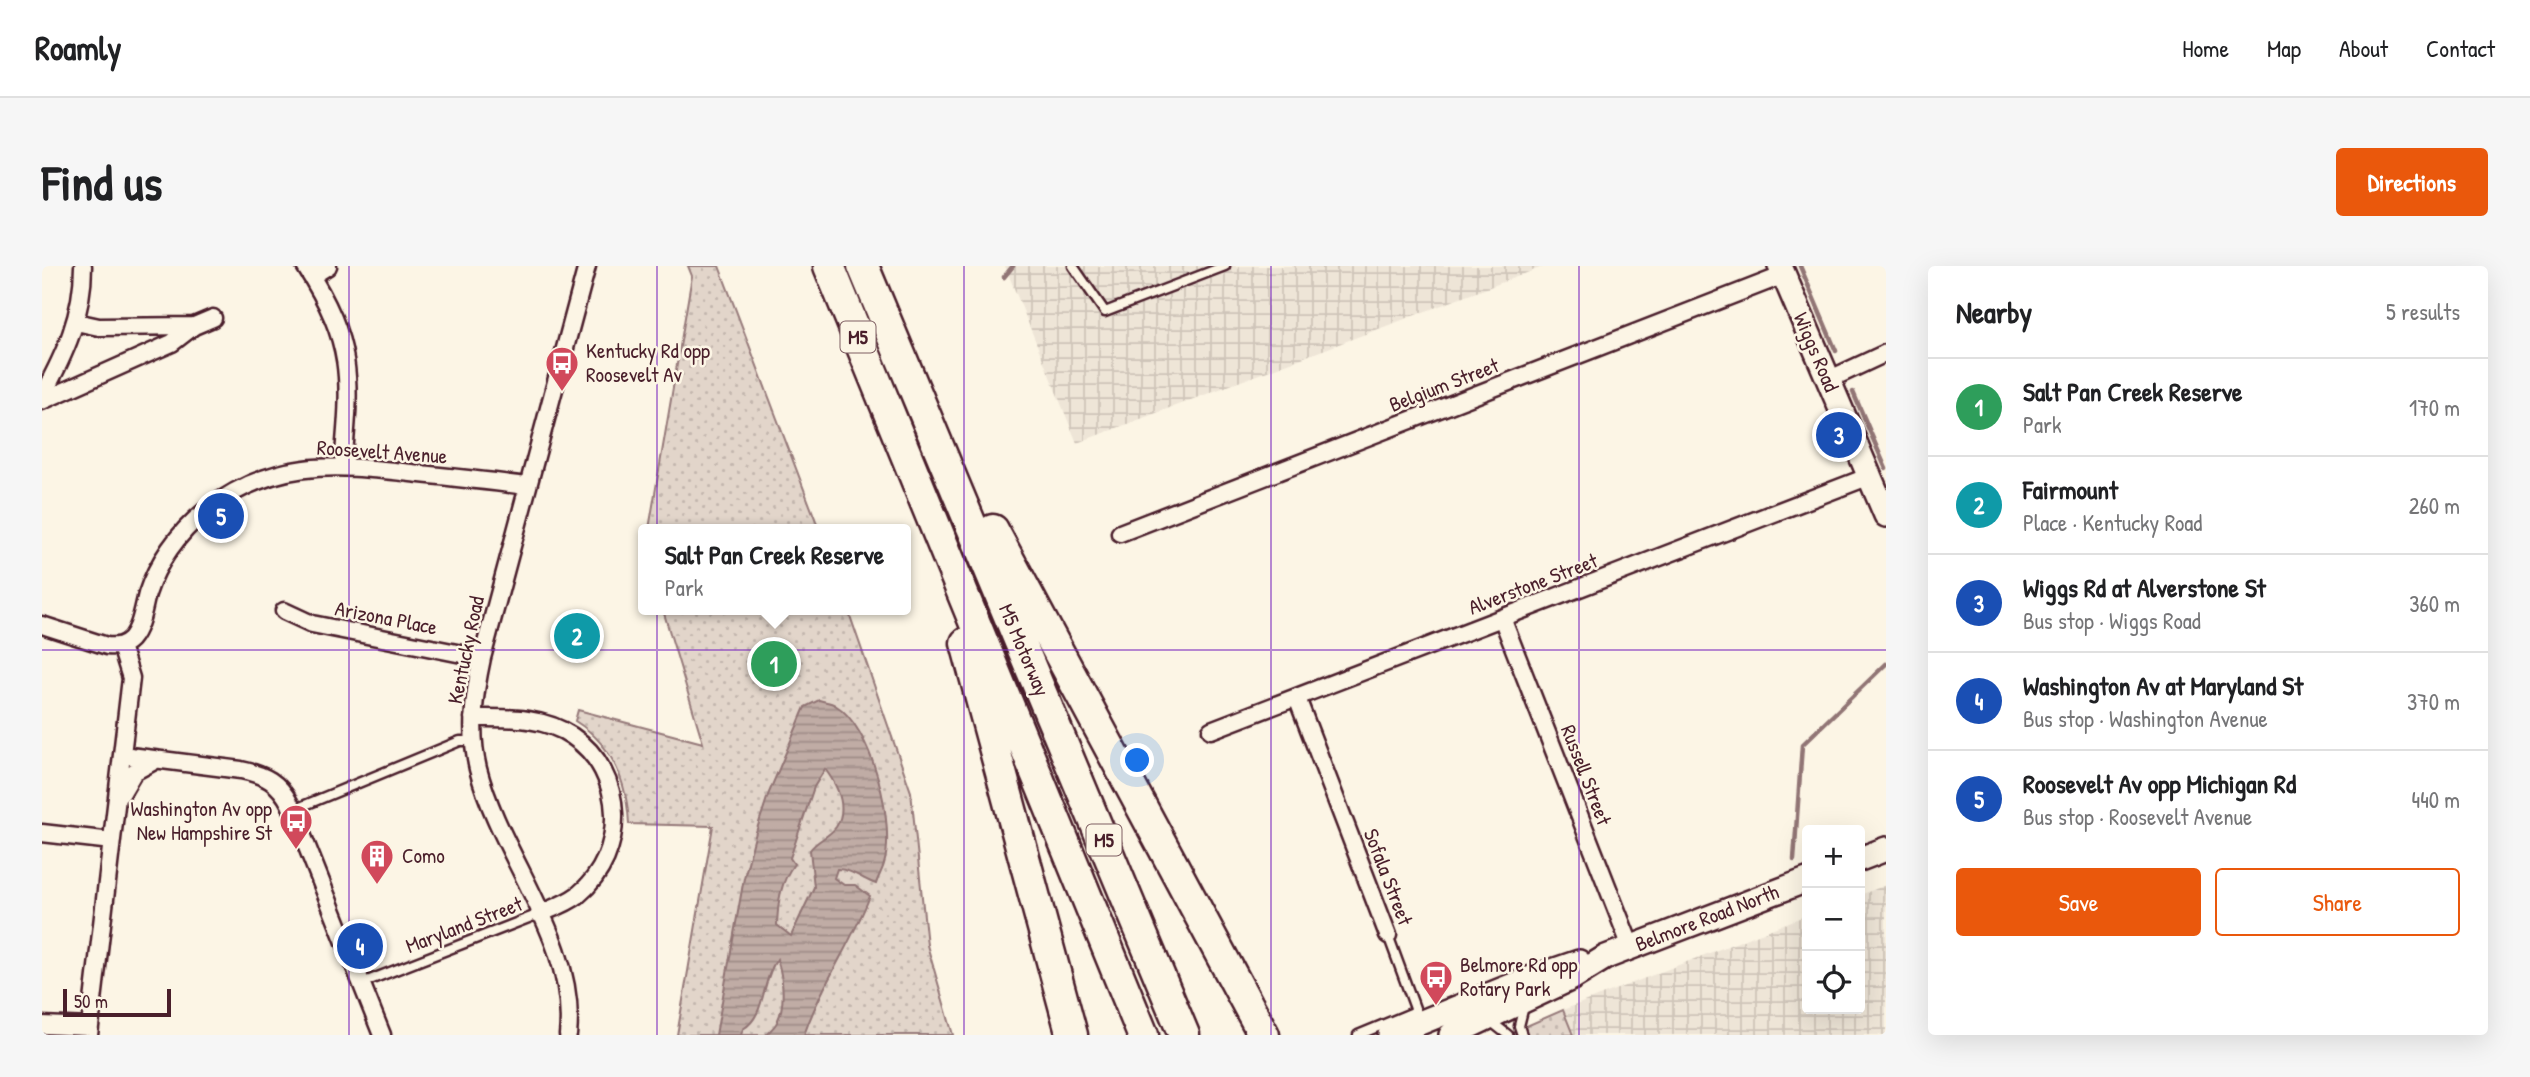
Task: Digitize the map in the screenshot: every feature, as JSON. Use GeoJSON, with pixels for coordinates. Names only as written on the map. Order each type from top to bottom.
{"type":"FeatureCollection","features":[{"type":"Feature","properties":{"kind":"highway","name":"M5 Motorway"},"geometry":{"type":"LineString","coordinates":[[829,266],[1143,1035]]}},
{"type":"Feature","properties":{"kind":"highway","name":"M5 Motorway"},"geometry":{"type":"LineString","coordinates":[[863,266],[1184,1035]]}},
{"type":"Feature","properties":{"kind":"highway"},"geometry":{"type":"LineString","coordinates":[[885,317],[1045,632],[1264,1035]]}},
{"type":"Feature","properties":{"kind":"highway"},"geometry":{"type":"LineString","coordinates":[[887,407],[960,626],[991,729],[1072,1035]]}},
{"type":"Feature","properties":{"kind":"highway"},"geometry":{"type":"LineString","coordinates":[[1051,960],[1064,1035]]}},
{"type":"Feature","properties":{"kind":"main road","name":"Wiggs Road"},"geometry":{"type":"LineString","coordinates":[[1782,271],[1886,515]]}},
{"type":"Feature","properties":{"kind":"main road"},"geometry":{"type":"LineString","coordinates":[[1865,857],[1886,849]]}},
{"type":"Feature","properties":{"kind":"main road","name":"Belmore Road North"},"geometry":{"type":"LineString","coordinates":[[1451,1035],[1526,1000],[1606,957],[1802,882]]}},
{"type":"Feature","properties":{"kind":"main road","name":"Belmore Road North"},"geometry":{"type":"LineString","coordinates":[[1390,1035],[1566,965],[1606,957]]}},
{"type":"Feature","properties":{"kind":"street"},"geometry":{"type":"LineString","coordinates":[[42,398],[64,356],[76,322],[83,266]]}},
{"type":"Feature","properties":{"kind":"street"},"geometry":{"type":"LineString","coordinates":[[328,266],[309,271],[336,321],[346,358],[349,394],[343,466]]}},
{"type":"Feature","properties":{"kind":"street","name":"Kentucky Road"},"geometry":{"type":"LineString","coordinates":[[568,1035],[570,1015],[566,976],[488,796],[479,771],[473,741],[473,718],[482,658],[587,266]]}},
{"type":"Feature","properties":{"kind":"street","name":"Belgium Street"},"geometry":{"type":"LineString","coordinates":[[1119,533],[1782,271]]}},
{"type":"Feature","properties":{"kind":"street"},"geometry":{"type":"LineString","coordinates":[[42,398],[172,343],[194,326],[213,318]]}},
{"type":"Feature","properties":{"kind":"street"},"geometry":{"type":"LineString","coordinates":[[76,322],[99,327],[194,326]]}},
{"type":"Feature","properties":{"kind":"street"},"geometry":{"type":"LineString","coordinates":[[1828,380],[1886,353]]}},
{"type":"Feature","properties":{"kind":"street","name":"Roosevelt Avenue"},"geometry":{"type":"LineString","coordinates":[[121,646],[135,633],[148,590],[162,562],[187,528],[213,505],[241,488],[272,475],[308,467],[343,466],[527,486]]}},
{"type":"Feature","properties":{"kind":"street","name":"Alverstone Street"},"geometry":{"type":"LineString","coordinates":[[1210,730],[1870,477]]}},
{"type":"Feature","properties":{"kind":"street","name":"Arizona Place"},"geometry":{"type":"LineString","coordinates":[[284,611],[312,624],[482,658]]}},
{"type":"Feature","properties":{"kind":"street","name":"Russell Street"},"geometry":{"type":"LineString","coordinates":[[1502,618],[1631,947]]}},
{"type":"Feature","properties":{"kind":"street"},"geometry":{"type":"LineString","coordinates":[[42,625],[97,644],[121,646],[131,678],[90,1031],[42,1025]]}},
{"type":"Feature","properties":{"kind":"street","name":"Sofala Street"},"geometry":{"type":"LineString","coordinates":[[1297,698],[1388,935]]}},
{"type":"Feature","properties":{"kind":"street"},"geometry":{"type":"LineString","coordinates":[[473,718],[527,720],[560,729],[587,747],[597,759],[610,786],[615,820],[604,862],[579,894],[539,914]]}},
{"type":"Feature","properties":{"kind":"street"},"geometry":{"type":"LineString","coordinates":[[122,755],[261,775],[279,786],[293,810],[382,1035]]}},
{"type":"Feature","properties":{"kind":"street"},"geometry":{"type":"LineString","coordinates":[[117,802],[134,772],[158,759]]}},
{"type":"Feature","properties":{"kind":"street"},"geometry":{"type":"LineString","coordinates":[[42,833],[112,841]]}},
{"type":"Feature","properties":{"kind":"lane"},"geometry":{"type":"LineString","coordinates":[[1073,266],[1105,312],[1225,266]]}},
{"type":"Feature","properties":{"kind":"lane"},"geometry":{"type":"LineString","coordinates":[[293,810],[460,741],[473,741]]}},
{"type":"Feature","properties":{"kind":"lane","name":"Maryland Street"},"geometry":{"type":"LineString","coordinates":[[362,983],[539,914]]}},
{"type":"Feature","properties":{"kind":"lane","name":"Sofala Street"},"geometry":{"type":"LineString","coordinates":[[1358,1035],[1416,1011],[1388,935]]}},
{"type":"Feature","properties":{"kind":"lane"},"geometry":{"type":"LineString","coordinates":[[1522,1035],[1519,1026],[1526,1000]]}},
{"type":"Feature","properties":{"kind":"lane"},"geometry":{"type":"LineString","coordinates":[[1486,1018],[1508,1035]]}},
{"type":"Feature","properties":{"kind":"shaded area"},"geometry":{"type":"Polygon","coordinates":[[[688,266],[719,266],[817,524],[650,524],[692,276],[688,266]]]}},
{"type":"Feature","properties":{"kind":"shaded area"},"geometry":{"type":"Polygon","coordinates":[[[1005,266],[1545,266],[1077,443],[1005,266]]]}},
{"type":"Feature","properties":{"kind":"shaded area"},"geometry":{"type":"Polygon","coordinates":[[[665,615],[850,615],[911,792],[927,945],[953,1035],[677,1035],[713,826],[629,824],[625,793],[615,765],[599,741],[575,721],[578,710],[703,743],[665,615]]]}},
{"type":"Feature","properties":{"kind":"shaded area"},"geometry":{"type":"Polygon","coordinates":[[[819,700],[833,704],[848,716],[860,733],[870,754],[884,802],[887,847],[884,864],[876,884],[852,872],[837,869],[834,878],[844,885],[855,885],[870,896],[804,1035],[766,1035],[776,1024],[782,1007],[782,982],[777,959],[768,977],[756,1016],[743,1029],[741,1035],[716,1035],[744,878],[756,832],[768,795],[805,707],[819,700]],[[825,769],[814,787],[790,858],[794,864],[781,893],[777,925],[791,936],[814,887],[810,850],[836,827],[840,819],[840,796],[825,769]]]}},
{"type":"Feature","properties":{"kind":"shaded area"},"geometry":{"type":"Polygon","coordinates":[[[1886,885],[1886,1035],[1573,1035],[1563,1010],[1802,917],[1802,1014],[1865,1014],[1865,893],[1886,885]]]}},
{"type":"Feature","properties":{"kind":"shaded area"},"geometry":{"type":"Polygon","coordinates":[[[1563,1010],[1573,1035],[1506,1035],[1563,1010]]]}},
{"type":"Feature","properties":{"kind":"waterway"},"geometry":{"type":"LineString","coordinates":[[1004,277],[1013,266]]}},
{"type":"Feature","properties":{"kind":"waterway"},"geometry":{"type":"LineString","coordinates":[[1800,266],[1836,351]]}},
{"type":"Feature","properties":{"kind":"waterway"},"geometry":{"type":"LineString","coordinates":[[1853,392],[1886,469]]}},
{"type":"Feature","properties":{"kind":"waterway"},"geometry":{"type":"LineString","coordinates":[[1794,860],[1802,745],[1886,664]]}},
{"type":"Feature","properties":{"kind":"place","name":"Kentucky Rd opp Roosevelt Av"},"geometry":{"type":"Point","coordinates":[562,393]}},
{"type":"Feature","properties":{"kind":"place","name":"Wiggs Rd at Alverstone St"},"geometry":{"type":"Point","coordinates":[1839,435]}},
{"type":"Feature","properties":{"kind":"place","name":"Roosevelt Av opp Michigan Rd"},"geometry":{"type":"Point","coordinates":[221,516]}},
{"type":"Feature","properties":{"kind":"place","name":"Fairmount"},"geometry":{"type":"Point","coordinates":[577,636]}},
{"type":"Feature","properties":{"kind":"place","name":"Salt Pan Creek Reserve"},"geometry":{"type":"Point","coordinates":[774,664]}},
{"type":"Feature","properties":{"kind":"place","name":"Washington Av opp New Hampshire St"},"geometry":{"type":"Point","coordinates":[296,851]}},
{"type":"Feature","properties":{"kind":"place","name":"Como"},"geometry":{"type":"Point","coordinates":[377,886]}},
{"type":"Feature","properties":{"kind":"place","name":"Washington Av at Maryland St"},"geometry":{"type":"Point","coordinates":[360,946]}},
{"type":"Feature","properties":{"kind":"place","name":"Belmore Rd opp Rotary Park"},"geometry":{"type":"Point","coordinates":[1436,1007]}}]}
